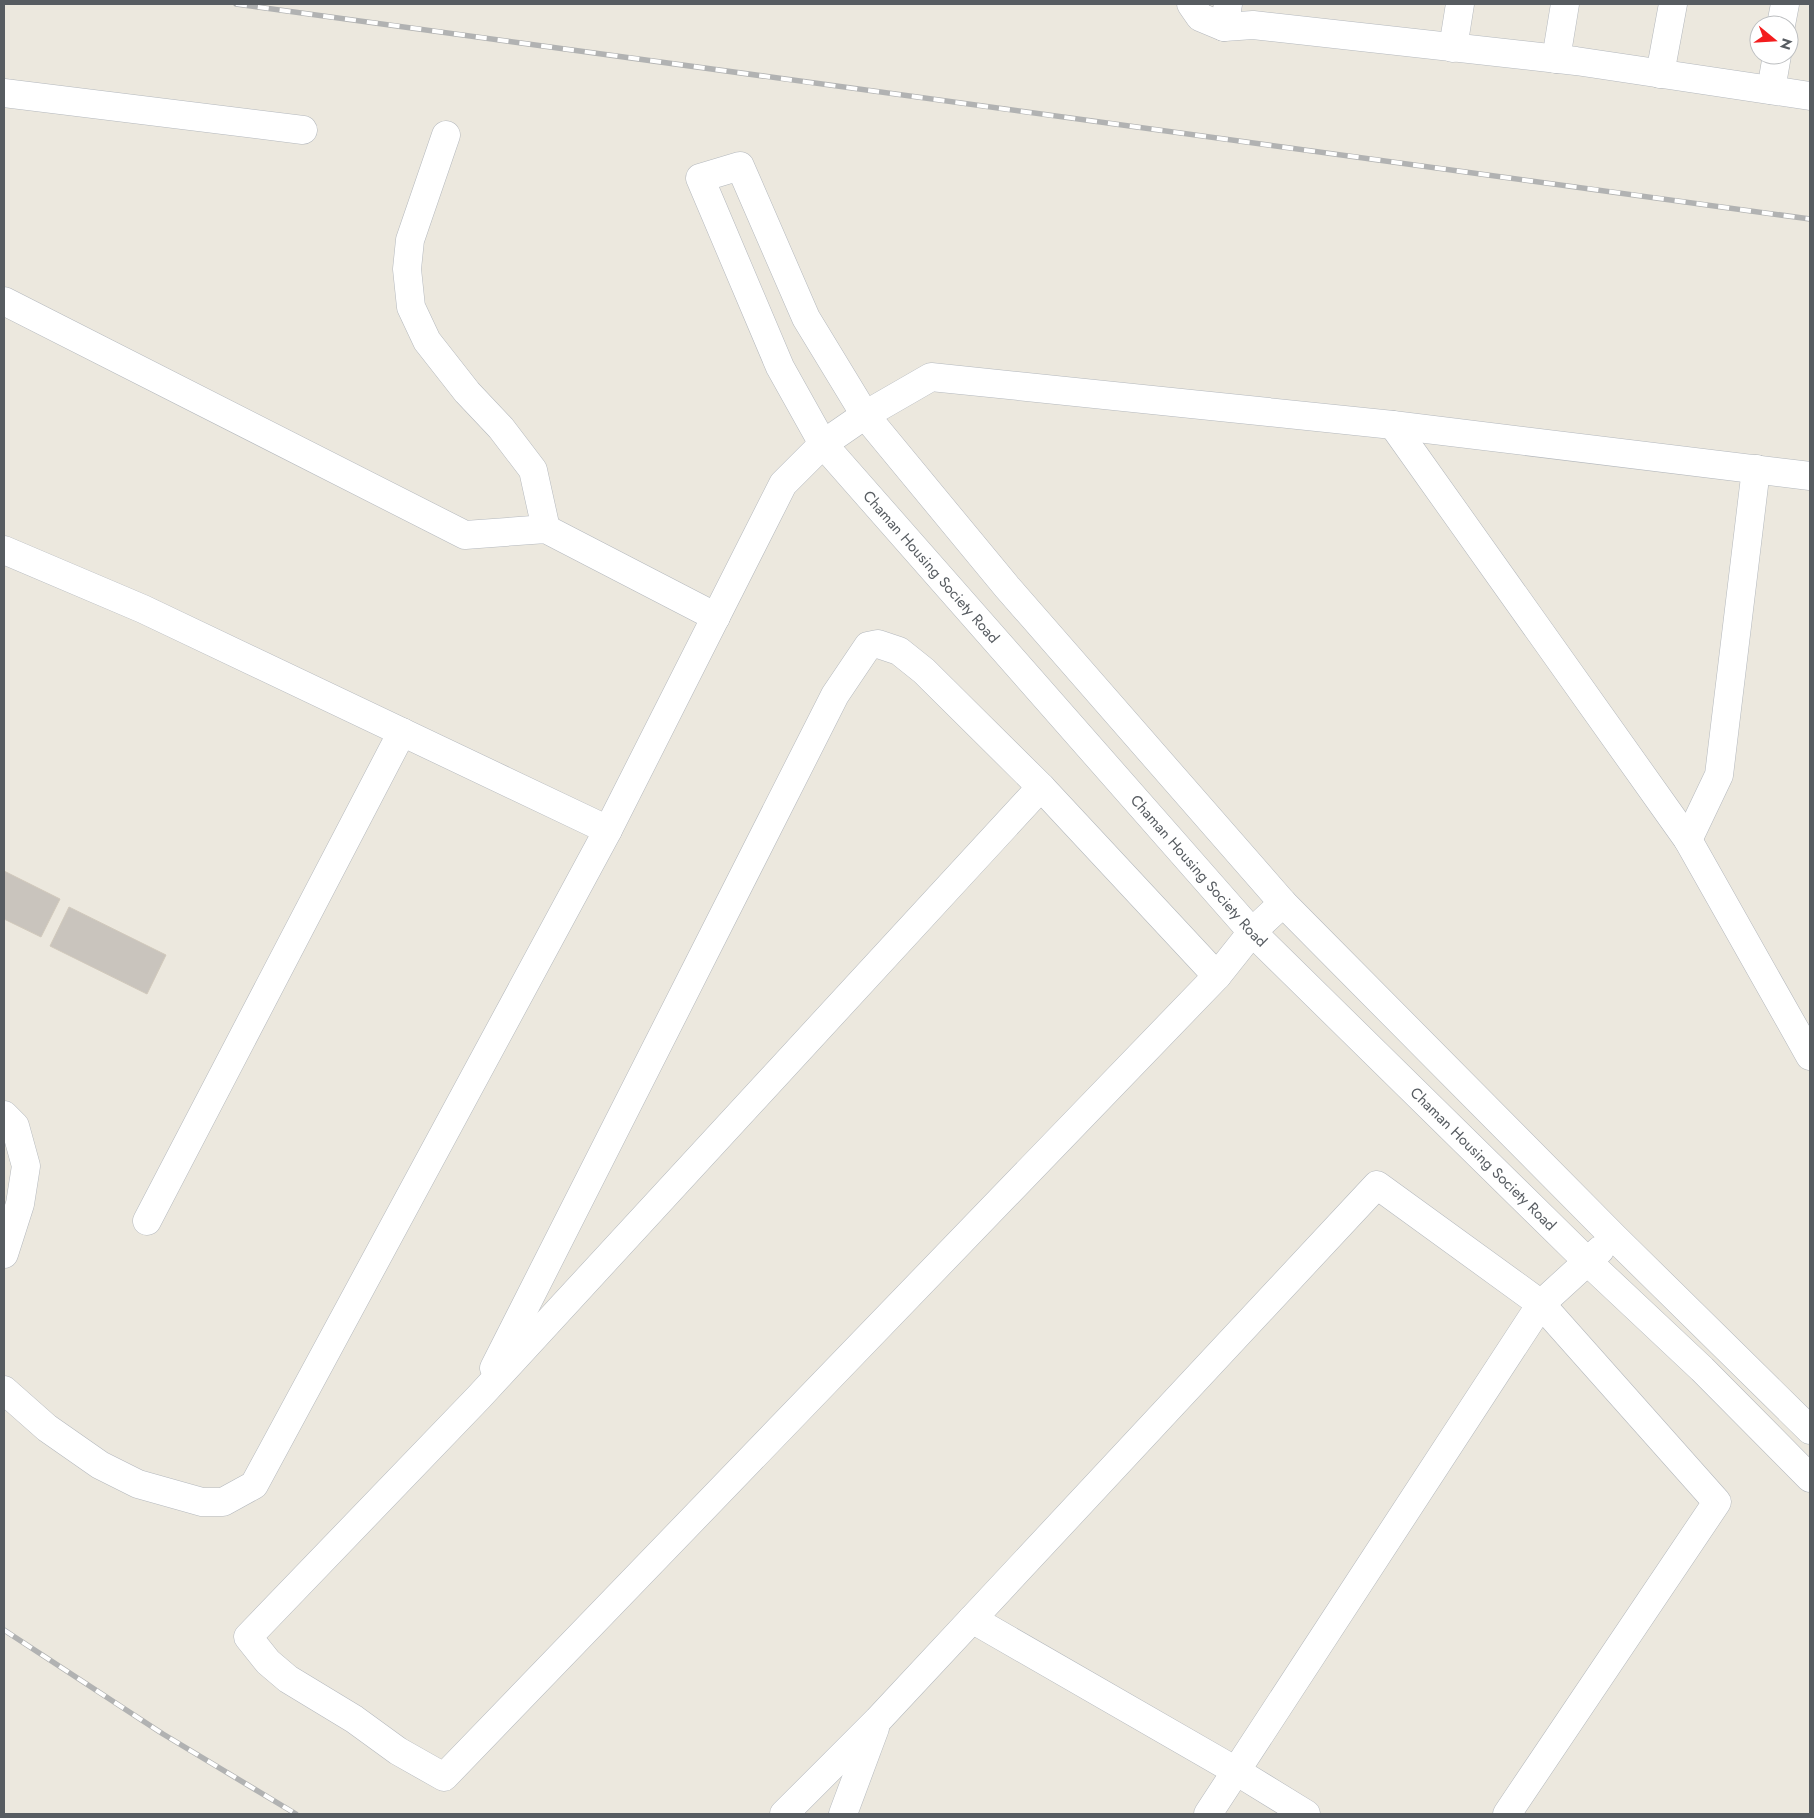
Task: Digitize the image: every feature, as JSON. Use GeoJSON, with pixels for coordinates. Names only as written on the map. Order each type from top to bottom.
{"type":"FeatureCollection","features":[{"type":"Feature","properties":{"kind":"street"},"geometry":{"type":"LineString","coordinates":[[1190,4],[1200,17],[1226,15],[1254,25],[1556,59],[1810,96]]}},
{"type":"Feature","properties":{"kind":"street"},"geometry":{"type":"LineString","coordinates":[[1453,48],[1460,4]]}},
{"type":"Feature","properties":{"kind":"street"},"geometry":{"type":"LineString","coordinates":[[1556,59],[1564,4]]}},
{"type":"Feature","properties":{"kind":"street"},"geometry":{"type":"LineString","coordinates":[[1660,74],[1674,4]]}},
{"type":"Feature","properties":{"kind":"street"},"geometry":{"type":"LineString","coordinates":[[1771,90],[1775,65]]}},
{"type":"Feature","properties":{"kind":"street"},"geometry":{"type":"LineString","coordinates":[[4,92],[303,130]]}},
{"type":"Feature","properties":{"kind":"street"},"geometry":{"type":"LineString","coordinates":[[446,135],[410,240],[407,270],[411,308],[427,341],[467,392],[501,428],[533,470],[546,529]]}},
{"type":"Feature","properties":{"kind":"street","name":"Chaman Housing Society Road"},"geometry":{"type":"LineString","coordinates":[[864,415],[806,318],[740,166],[700,178],[780,367],[823,444],[1252,932],[1587,1261],[1702,1370],[1810,1478]]}},
{"type":"Feature","properties":{"kind":"street"},"geometry":{"type":"LineString","coordinates":[[4,301],[465,534],[546,529],[716,617]]}},
{"type":"Feature","properties":{"kind":"street"},"geometry":{"type":"LineString","coordinates":[[4,1390],[47,1428],[100,1466],[138,1484],[202,1502],[223,1502],[254,1485],[608,830],[784,484],[823,444],[864,415],[931,377],[1393,425],[1810,476]]}},
{"type":"Feature","properties":{"kind":"street"},"geometry":{"type":"LineString","coordinates":[[864,415],[1007,587],[1283,903],[1614,1237],[1810,1430]]}},
{"type":"Feature","properties":{"kind":"street"},"geometry":{"type":"LineString","coordinates":[[1393,425],[1688,840],[1807,1046]]}},
{"type":"Feature","properties":{"kind":"street"},"geometry":{"type":"LineString","coordinates":[[1688,840],[1719,776],[1756,469]]}},
{"type":"Feature","properties":{"kind":"street"},"geometry":{"type":"LineString","coordinates":[[4,550],[143,609],[608,830]]}},
{"type":"Feature","properties":{"kind":"street"},"geometry":{"type":"LineString","coordinates":[[479,1397],[835,695],[868,646],[878,644],[899,651],[924,671],[1041,787],[1217,976]]}},
{"type":"Feature","properties":{"kind":"street"},"geometry":{"type":"LineString","coordinates":[[147,1221],[402,732]]}},
{"type":"Feature","properties":{"kind":"street"},"geometry":{"type":"LineString","coordinates":[[1041,787],[479,1397],[248,1637],[268,1662],[288,1679],[354,1719],[398,1751],[444,1777],[1217,976],[1252,932],[1283,903]]}},
{"type":"Feature","properties":{"kind":"street"},"geometry":{"type":"LineString","coordinates":[[4,1115],[15,1126],[26,1166],[20,1204],[4,1254]]}},
{"type":"Feature","properties":{"kind":"street"},"geometry":{"type":"LineString","coordinates":[[784,1814],[878,1720],[1377,1185],[1541,1304],[1717,1502],[1507,1814]]}},
{"type":"Feature","properties":{"kind":"street"},"geometry":{"type":"LineString","coordinates":[[1208,1814],[1541,1304],[1614,1237]]}},
{"type":"Feature","properties":{"kind":"street"},"geometry":{"type":"LineString","coordinates":[[972,1619],[1236,1771],[1306,1814]]}},
{"type":"Feature","properties":{"kind":"street"},"geometry":{"type":"LineString","coordinates":[[843,1814],[878,1720]]}},
{"type":"Feature","properties":{"kind":"building"},"geometry":{"type":"Polygon","coordinates":[[[4,871],[60,899],[41,937],[4,919],[4,871]]]}},
{"type":"Feature","properties":{"kind":"building"},"geometry":{"type":"Polygon","coordinates":[[[69,907],[166,955],[147,994],[50,946],[69,907]]]}},
{"type":"Feature","properties":{"kind":"railway"},"geometry":{"type":"LineString","coordinates":[[236,4],[1810,219]]}},
{"type":"Feature","properties":{"kind":"railway"},"geometry":{"type":"LineString","coordinates":[[4,1630],[163,1734],[296,1814]]}}]}
